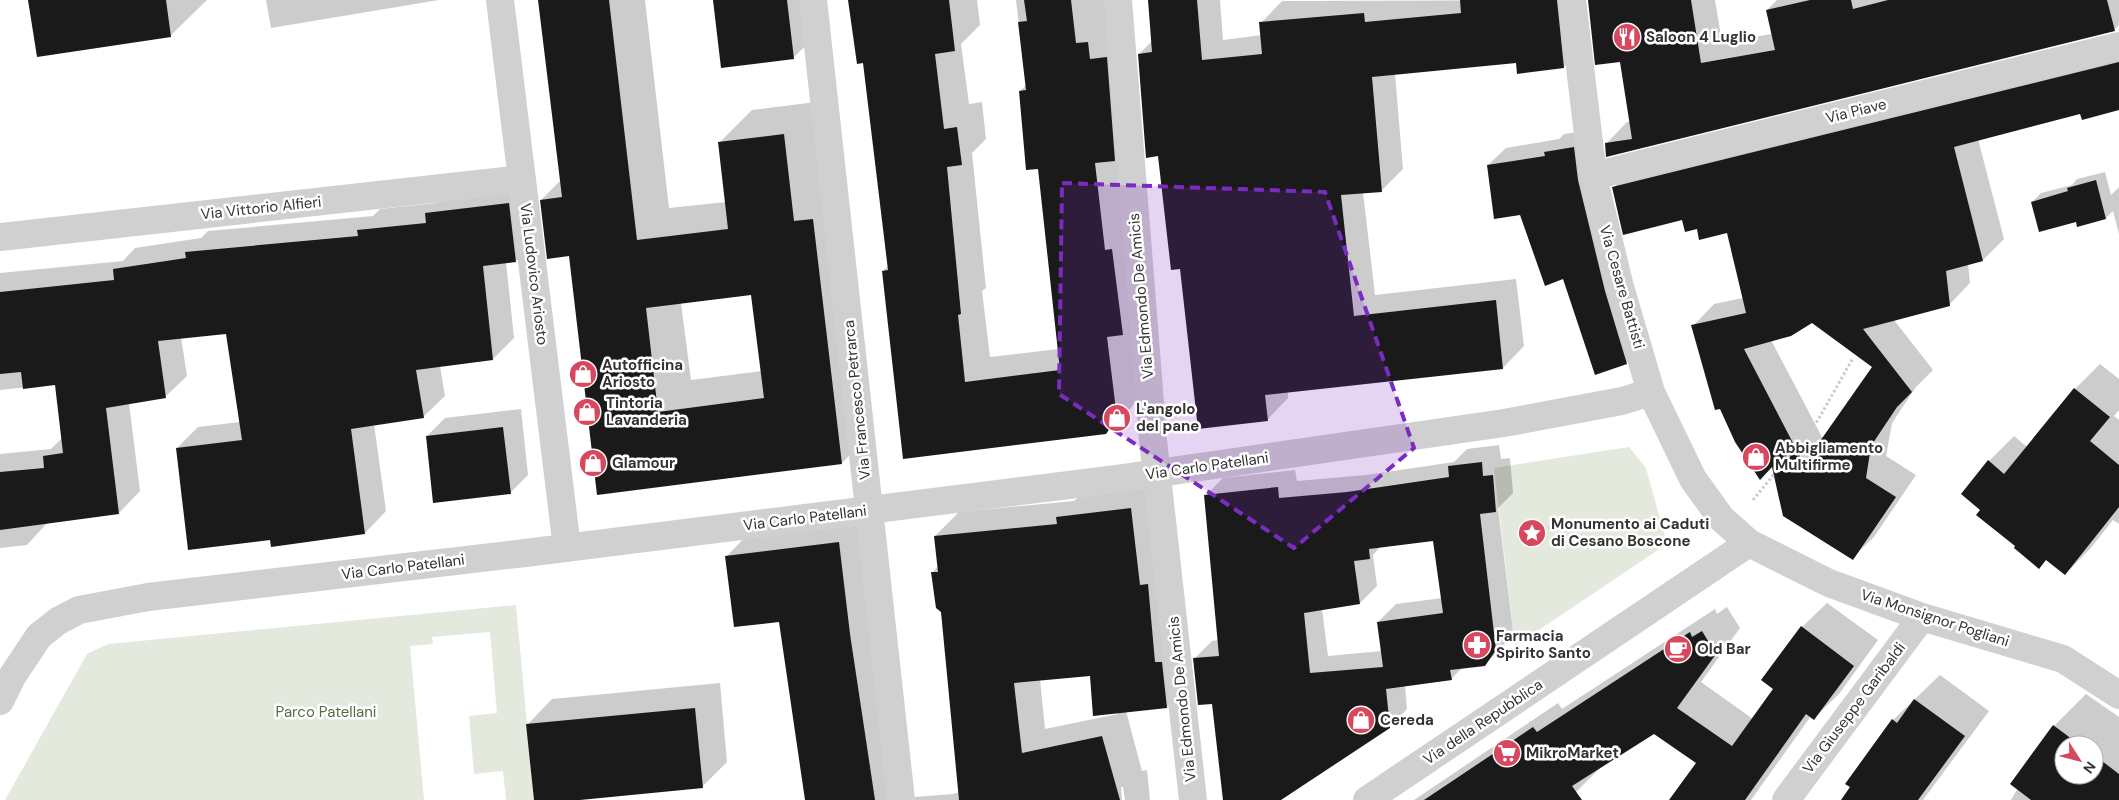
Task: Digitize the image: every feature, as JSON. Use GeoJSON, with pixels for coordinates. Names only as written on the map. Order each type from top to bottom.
{"type":"FeatureCollection","features":[{"type":"Feature","properties":{"kind":"street","name":"Via Ludovico Ariosto"},"geometry":{"type":"LineString","coordinates":[[500,0],[567,548]]}},
{"type":"Feature","properties":{"kind":"street","name":"Via Francesco Petrarca"},"geometry":{"type":"LineString","coordinates":[[813,0],[901,800]]}},
{"type":"Feature","properties":{"kind":"street","name":"Via Edmondo De Amicis"},"geometry":{"type":"LineString","coordinates":[[1118,0],[1156,473],[1193,800]]}},
{"type":"Feature","properties":{"kind":"street","name":"Via Cesare Battisti"},"geometry":{"type":"LineString","coordinates":[[1572,0],[1593,176],[1620,287],[1651,392],[1693,479],[1721,518],[1749,543]]}},
{"type":"Feature","properties":{"kind":"street","name":"Via Piave"},"geometry":{"type":"LineString","coordinates":[[1593,176],[2119,46]]}},
{"type":"Feature","properties":{"kind":"street","name":"Via Vittorio Alfieri"},"geometry":{"type":"LineString","coordinates":[[0,237],[522,179]]}},
{"type":"Feature","properties":{"kind":"street","name":"Via Carlo Patellani"},"geometry":{"type":"LineString","coordinates":[[0,701],[13,675],[39,636],[58,621],[79,610],[148,597],[567,548],[1156,473],[1504,424],[1622,401],[1651,392]]}},
{"type":"Feature","properties":{"kind":"street","name":"Via Monsignor Pogliani"},"geometry":{"type":"LineString","coordinates":[[1749,543],[1829,583],[1922,617],[2062,659],[2119,695]]}},
{"type":"Feature","properties":{"kind":"street","name":"Via della Repubblica"},"geometry":{"type":"LineString","coordinates":[[1367,800],[1749,543]]}},
{"type":"Feature","properties":{"kind":"street","name":"Via Giuseppe Garibaldi"},"geometry":{"type":"LineString","coordinates":[[1786,800],[1922,617]]}},
{"type":"Feature","properties":{"kind":"path"},"geometry":{"type":"LineString","coordinates":[[1728,524],[1760,493],[1818,420],[1854,358]]}},
{"type":"Feature","properties":{"kind":"path"},"geometry":{"type":"LineString","coordinates":[[1543,528],[1559,527]]}},
{"type":"Feature","properties":{"kind":"highlighted area"},"geometry":{"type":"Polygon","coordinates":[[[1062,183],[1325,192],[1414,448],[1294,548],[1059,394],[1062,183]]]}},
{"type":"Feature","properties":{"kind":"green space"},"geometry":{"type":"Polygon","coordinates":[[[1629,447],[1646,468],[1665,537],[1658,550],[1515,646],[1494,468],[1629,447]]]}},
{"type":"Feature","properties":{"kind":"green space","name":"Parco Patellani"},"geometry":{"type":"Polygon","coordinates":[[[516,605],[534,800],[506,800],[503,771],[474,774],[469,716],[497,713],[490,632],[432,637],[433,644],[410,646],[424,800],[5,800],[87,654],[108,644],[516,605]]]}},
{"type":"Feature","properties":{"kind":"building"},"geometry":{"type":"Polygon","coordinates":[[[28,0],[166,0],[171,37],[37,57],[28,0]]]}},
{"type":"Feature","properties":{"kind":"building"},"geometry":{"type":"Polygon","coordinates":[[[538,0],[609,0],[637,240],[728,229],[718,142],[784,134],[794,221],[813,219],[842,464],[597,495],[569,256],[547,259],[540,200],[562,197],[538,0]],[[751,295],[646,308],[658,412],[764,398],[751,295]]]}},
{"type":"Feature","properties":{"kind":"building"},"geometry":{"type":"Polygon","coordinates":[[[713,0],[787,0],[794,59],[721,68],[713,0]]]}},
{"type":"Feature","properties":{"kind":"building"},"geometry":{"type":"Polygon","coordinates":[[[848,0],[949,0],[955,51],[935,54],[944,129],[957,127],[962,165],[947,167],[961,314],[958,315],[965,382],[1060,370],[1038,169],[1026,170],[1019,91],[1026,90],[1018,22],[1027,21],[1024,0],[1071,0],[1076,43],[1088,42],[1090,59],[1107,57],[1115,161],[1095,163],[1105,250],[1112,249],[1123,335],[1107,337],[1117,418],[1106,434],[903,459],[882,271],[888,270],[863,63],[857,64],[848,0]]]}},
{"type":"Feature","properties":{"kind":"building"},"geometry":{"type":"Polygon","coordinates":[[[1148,0],[1197,0],[1202,60],[1262,54],[1259,22],[1364,13],[1365,22],[1461,13],[1460,0],[1557,0],[1564,68],[1517,74],[1516,63],[1372,77],[1382,192],[1341,195],[1354,316],[1496,300],[1503,369],[1265,395],[1268,421],[1198,429],[1180,269],[1171,270],[1158,156],[1146,158],[1138,54],[1152,52],[1148,0]]]}},
{"type":"Feature","properties":{"kind":"building"},"geometry":{"type":"Polygon","coordinates":[[[1588,0],[1691,0],[1701,63],[1775,50],[1766,10],[1810,0],[1851,0],[1853,9],[1888,0],[2107,0],[2115,31],[1606,157],[1605,143],[1632,139],[1620,62],[1595,65],[1588,0]]]}},
{"type":"Feature","properties":{"kind":"building"},"geometry":{"type":"Polygon","coordinates":[[[2119,62],[2119,110],[2082,120],[2080,114],[1954,147],[1983,261],[1946,271],[1950,306],[1863,329],[1912,392],[1897,407],[1871,446],[1866,478],[1896,497],[1853,560],[1783,516],[1772,467],[1760,480],[1735,442],[1720,409],[1715,410],[1691,325],[1746,313],[1727,233],[1699,240],[1697,229],[1685,232],[1682,220],[1623,235],[1612,187],[2119,62]],[[1812,323],[1791,336],[1744,349],[1804,464],[1872,367],[1812,323]]]}},
{"type":"Feature","properties":{"kind":"building"},"geometry":{"type":"Polygon","coordinates":[[[1574,147],[1578,180],[1605,291],[1627,364],[1595,375],[1563,279],[1545,286],[1520,215],[1494,219],[1487,165],[1545,156],[1544,152],[1574,147]]]}},
{"type":"Feature","properties":{"kind":"building"},"geometry":{"type":"Polygon","coordinates":[[[2096,180],[2106,219],[2077,227],[2076,222],[2039,232],[2031,202],[2068,191],[2067,188],[2096,180]]]}},
{"type":"Feature","properties":{"kind":"building"},"geometry":{"type":"Polygon","coordinates":[[[509,203],[516,262],[483,266],[493,360],[416,370],[424,418],[351,429],[365,534],[271,547],[270,540],[188,550],[176,448],[242,440],[226,334],[158,341],[166,398],[106,408],[119,514],[0,530],[0,472],[44,468],[43,456],[63,453],[55,385],[23,389],[21,372],[0,374],[0,292],[114,280],[113,269],[186,258],[185,252],[358,236],[357,230],[426,223],[425,213],[509,203]]]}},
{"type":"Feature","properties":{"kind":"building"},"geometry":{"type":"Polygon","coordinates":[[[2074,388],[2110,417],[2090,441],[2119,465],[2119,507],[2065,575],[2046,560],[2039,569],[2014,548],[2015,546],[1976,515],[1980,510],[1961,494],[1988,460],[2004,474],[2074,388]]]}},
{"type":"Feature","properties":{"kind":"building"},"geometry":{"type":"Polygon","coordinates":[[[503,427],[511,494],[433,503],[426,436],[503,427]]]}},
{"type":"Feature","properties":{"kind":"building"},"geometry":{"type":"Polygon","coordinates":[[[1482,462],[1483,476],[1493,475],[1496,512],[1480,514],[1496,650],[1485,666],[1450,670],[1452,680],[1386,689],[1390,728],[1281,800],[1223,800],[1212,704],[1198,705],[1193,658],[1219,656],[1204,495],[1278,487],[1279,498],[1347,492],[1449,477],[1448,466],[1482,462]],[[1433,541],[1369,549],[1370,559],[1354,561],[1360,604],[1304,613],[1310,673],[1383,667],[1377,622],[1443,613],[1433,541]]]}},
{"type":"Feature","properties":{"kind":"building"},"geometry":{"type":"Polygon","coordinates":[[[1131,508],[1140,585],[1148,584],[1155,662],[1162,662],[1167,708],[1093,716],[1090,676],[1014,683],[1022,753],[1102,736],[1120,800],[959,800],[941,612],[936,608],[931,572],[938,572],[934,536],[1057,524],[1056,517],[1131,508]]]}},
{"type":"Feature","properties":{"kind":"building"},"geometry":{"type":"Polygon","coordinates":[[[839,542],[850,634],[875,800],[805,800],[779,622],[734,627],[725,556],[839,542]]]}},
{"type":"Feature","properties":{"kind":"building"},"geometry":{"type":"Polygon","coordinates":[[[1801,626],[1854,666],[1814,720],[1806,714],[1745,800],[1669,800],[1696,763],[1654,734],[1572,786],[1582,800],[1424,800],[1533,727],[1537,732],[1690,632],[1692,637],[1702,631],[1716,654],[1677,708],[1732,746],[1773,689],[1761,680],[1801,626]]]}},
{"type":"Feature","properties":{"kind":"building"},"geometry":{"type":"Polygon","coordinates":[[[1914,699],[1965,736],[1918,800],[1841,800],[1850,787],[1845,784],[1892,719],[1897,723],[1914,699]]]}},
{"type":"Feature","properties":{"kind":"building"},"geometry":{"type":"Polygon","coordinates":[[[695,708],[703,788],[580,800],[534,800],[526,724],[695,708]]]}},
{"type":"Feature","properties":{"kind":"building"},"geometry":{"type":"Polygon","coordinates":[[[2053,725],[2066,735],[2054,735],[2054,785],[2104,785],[2104,763],[2119,774],[2119,800],[2031,800],[2010,784],[2053,725]]]}},
{"type":"Feature","properties":{"kind":"place","name":"Saloon 4 Luglio"},"geometry":{"type":"Point","coordinates":[1627,37]}},
{"type":"Feature","properties":{"kind":"place","name":"Autofficina Ariosto"},"geometry":{"type":"Point","coordinates":[583,374]}},
{"type":"Feature","properties":{"kind":"place","name":"Tintoria Lavanderia"},"geometry":{"type":"Point","coordinates":[587,412]}},
{"type":"Feature","properties":{"kind":"place","name":"L'angolo del pane"},"geometry":{"type":"Point","coordinates":[1117,418]}},
{"type":"Feature","properties":{"kind":"place","name":"Abbigliamento Multifirme"},"geometry":{"type":"Point","coordinates":[1756,457]}},
{"type":"Feature","properties":{"kind":"place","name":"Glamour"},"geometry":{"type":"Point","coordinates":[593,463]}},
{"type":"Feature","properties":{"kind":"place","name":"Monumento ai Caduti di Cesano Boscone"},"geometry":{"type":"Point","coordinates":[1532,533]}},
{"type":"Feature","properties":{"kind":"place","name":"Farmacia Spirito Santo"},"geometry":{"type":"Point","coordinates":[1477,645]}},
{"type":"Feature","properties":{"kind":"place","name":"Old Bar"},"geometry":{"type":"Point","coordinates":[1678,649]}},
{"type":"Feature","properties":{"kind":"place","name":"Cereda"},"geometry":{"type":"Point","coordinates":[1361,720]}},
{"type":"Feature","properties":{"kind":"place","name":"MikroMarket"},"geometry":{"type":"Point","coordinates":[1507,753]}}]}
